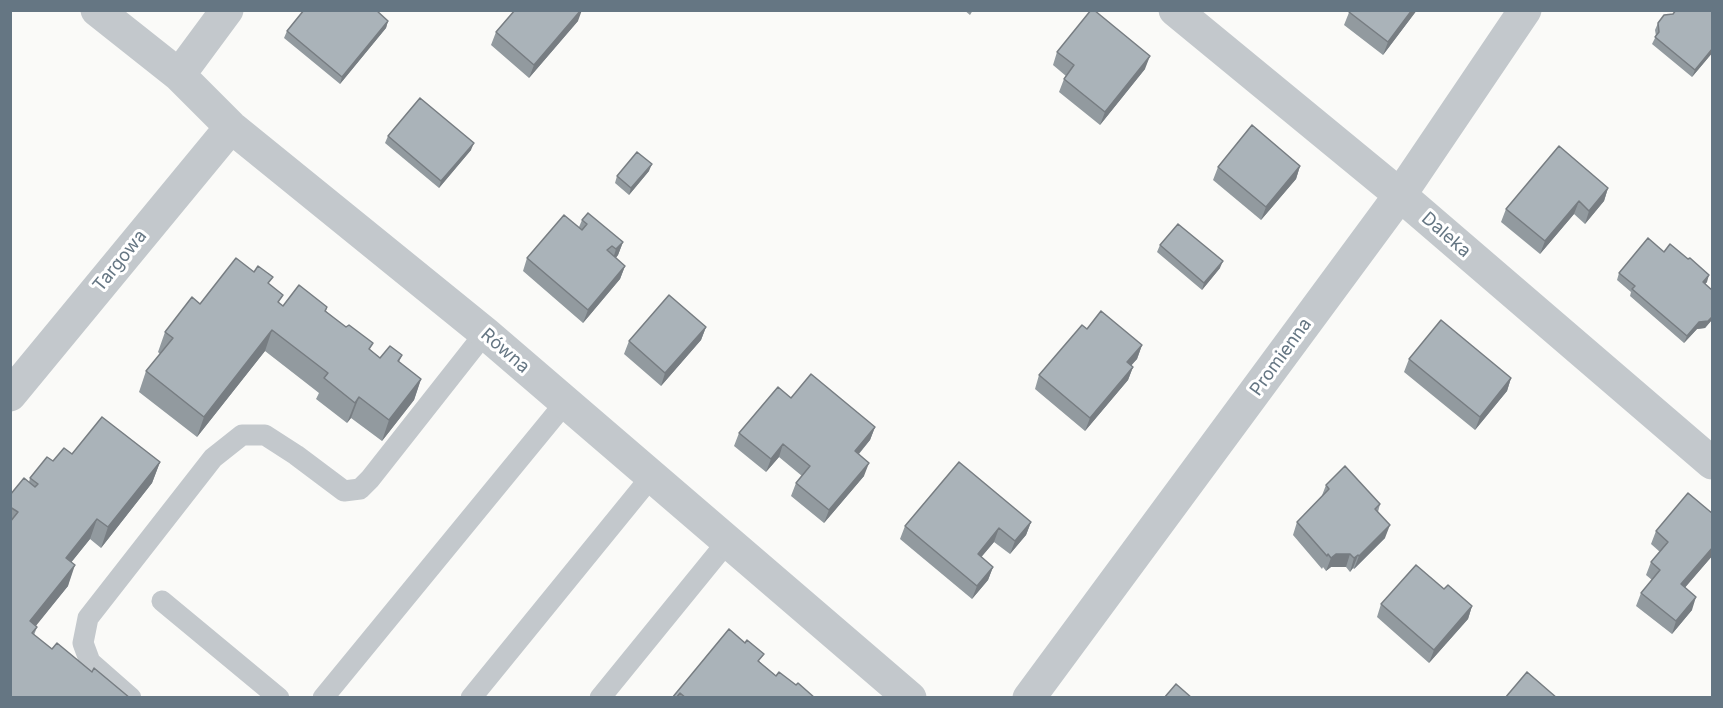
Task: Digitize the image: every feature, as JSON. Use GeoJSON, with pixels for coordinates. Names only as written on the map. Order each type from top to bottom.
{"type":"FeatureCollection","features":[{"type":"Feature","properties":{"kind":"street","name":"Równa"},"geometry":{"type":"LineString","coordinates":[[97,10],[179,75],[231,127],[485,333],[910,698]]}},
{"type":"Feature","properties":{"kind":"street"},"geometry":{"type":"LineString","coordinates":[[179,75],[228,10]]}},
{"type":"Feature","properties":{"kind":"street","name":"Daleka"},"geometry":{"type":"LineString","coordinates":[[1175,10],[1400,195],[1713,463]]}},
{"type":"Feature","properties":{"kind":"street","name":"Promienna"},"geometry":{"type":"LineString","coordinates":[[1029,698],[1400,195],[1525,10]]}},
{"type":"Feature","properties":{"kind":"street","name":"Targowa"},"geometry":{"type":"LineString","coordinates":[[10,395],[231,127]]}},
{"type":"Feature","properties":{"kind":"lane"},"geometry":{"type":"LineString","coordinates":[[131,698],[90,662],[83,643],[88,618],[213,458],[242,435],[265,435],[344,491],[360,489],[485,333]]}},
{"type":"Feature","properties":{"kind":"lane"},"geometry":{"type":"LineString","coordinates":[[323,698],[565,402]]}},
{"type":"Feature","properties":{"kind":"lane"},"geometry":{"type":"LineString","coordinates":[[471,698],[651,477]]}},
{"type":"Feature","properties":{"kind":"lane"},"geometry":{"type":"LineString","coordinates":[[600,698],[727,542]]}},
{"type":"Feature","properties":{"kind":"lane"},"geometry":{"type":"LineString","coordinates":[[162,601],[279,698]]}},
{"type":"Feature","properties":{"kind":"building"},"geometry":{"type":"Polygon","coordinates":[[[304,10],[376,10],[388,21],[342,77],[287,31],[304,10]]]}},
{"type":"Feature","properties":{"kind":"building"},"geometry":{"type":"Polygon","coordinates":[[[515,10],[581,10],[534,65],[496,32],[515,10]]]}},
{"type":"Feature","properties":{"kind":"building"},"geometry":{"type":"Polygon","coordinates":[[[1091,10],[1094,10],[1150,56],[1105,112],[1064,79],[1074,65],[1057,52],[1091,10]]]}},
{"type":"Feature","properties":{"kind":"building"},"geometry":{"type":"Polygon","coordinates":[[[1350,10],[1412,10],[1388,42],[1349,12],[1350,10]]]}},
{"type":"Feature","properties":{"kind":"building"},"geometry":{"type":"Polygon","coordinates":[[[1676,10],[1713,10],[1713,48],[1695,70],[1655,37],[1659,32],[1658,23],[1664,15],[1673,14],[1676,10]]]}},
{"type":"Feature","properties":{"kind":"building"},"geometry":{"type":"Polygon","coordinates":[[[420,98],[474,143],[441,181],[388,136],[420,98]]]}},
{"type":"Feature","properties":{"kind":"building"},"geometry":{"type":"Polygon","coordinates":[[[1252,125],[1300,166],[1266,207],[1218,167],[1252,125]]]}},
{"type":"Feature","properties":{"kind":"building"},"geometry":{"type":"Polygon","coordinates":[[[1559,146],[1608,188],[1589,211],[1579,201],[1545,241],[1506,209],[1559,146]]]}},
{"type":"Feature","properties":{"kind":"building"},"geometry":{"type":"Polygon","coordinates":[[[637,152],[652,164],[631,188],[617,176],[637,152]]]}},
{"type":"Feature","properties":{"kind":"building"},"geometry":{"type":"Polygon","coordinates":[[[588,213],[623,242],[616,249],[612,246],[607,250],[625,266],[588,310],[527,258],[564,215],[582,230],[587,224],[582,220],[588,213]]]}},
{"type":"Feature","properties":{"kind":"building"},"geometry":{"type":"Polygon","coordinates":[[[1178,224],[1223,261],[1204,283],[1160,245],[1178,224]]]}},
{"type":"Feature","properties":{"kind":"building"},"geometry":{"type":"Polygon","coordinates":[[[1648,238],[1664,252],[1670,244],[1709,275],[1703,282],[1713,291],[1713,316],[1708,321],[1699,322],[1687,336],[1632,289],[1635,286],[1619,273],[1648,238]]]}},
{"type":"Feature","properties":{"kind":"building"},"geometry":{"type":"Polygon","coordinates":[[[236,258],[254,272],[258,266],[273,277],[268,283],[283,295],[278,302],[283,306],[299,285],[327,307],[325,311],[373,343],[369,349],[380,358],[390,346],[402,355],[398,361],[421,379],[389,420],[359,397],[355,403],[324,378],[328,373],[272,330],[204,417],[146,371],[173,338],[165,332],[192,297],[200,304],[236,258]]]}},
{"type":"Feature","properties":{"kind":"building"},"geometry":{"type":"Polygon","coordinates":[[[669,295],[706,327],[665,373],[629,341],[669,295]]]}},
{"type":"Feature","properties":{"kind":"building"},"geometry":{"type":"Polygon","coordinates":[[[1101,311],[1142,345],[1127,362],[1133,367],[1090,418],[1039,375],[1082,325],[1087,329],[1101,311]]]}},
{"type":"Feature","properties":{"kind":"building"},"geometry":{"type":"Polygon","coordinates":[[[1441,320],[1511,378],[1480,417],[1409,359],[1441,320]]]}},
{"type":"Feature","properties":{"kind":"building"},"geometry":{"type":"Polygon","coordinates":[[[811,374],[875,427],[855,451],[869,463],[829,510],[796,483],[810,466],[783,444],[771,459],[739,433],[778,387],[791,398],[811,374]]]}},
{"type":"Feature","properties":{"kind":"building"},"geometry":{"type":"Polygon","coordinates":[[[102,417],[160,462],[108,527],[97,519],[66,558],[75,565],[30,621],[37,627],[32,633],[52,649],[57,643],[92,672],[94,668],[130,698],[10,698],[10,522],[18,512],[10,507],[10,495],[24,478],[35,487],[38,484],[30,478],[47,457],[53,461],[64,448],[72,454],[102,417]]]}},
{"type":"Feature","properties":{"kind":"building"},"geometry":{"type":"Polygon","coordinates":[[[959,462],[1031,522],[1015,541],[999,528],[978,554],[993,567],[977,586],[905,526],[959,462]]]}},
{"type":"Feature","properties":{"kind":"building"},"geometry":{"type":"Polygon","coordinates":[[[1345,466],[1380,504],[1375,509],[1390,525],[1359,556],[1354,558],[1350,554],[1336,554],[1331,558],[1297,522],[1329,489],[1326,485],[1345,466]]]}},
{"type":"Feature","properties":{"kind":"building"},"geometry":{"type":"Polygon","coordinates":[[[1688,493],[1713,514],[1713,547],[1681,584],[1696,597],[1676,621],[1641,593],[1660,570],[1651,562],[1668,542],[1656,531],[1688,493]]]}},
{"type":"Feature","properties":{"kind":"building"},"geometry":{"type":"Polygon","coordinates":[[[1416,565],[1444,589],[1448,585],[1472,606],[1434,650],[1381,604],[1416,565]]]}},
{"type":"Feature","properties":{"kind":"building"},"geometry":{"type":"Polygon","coordinates":[[[729,629],[745,643],[747,640],[764,654],[758,661],[776,676],[779,672],[796,685],[798,683],[815,698],[686,698],[680,693],[676,698],[672,698],[729,629]]]}},
{"type":"Feature","properties":{"kind":"building"},"geometry":{"type":"Polygon","coordinates":[[[1527,672],[1557,698],[1505,698],[1527,672]]]}},
{"type":"Feature","properties":{"kind":"building"},"geometry":{"type":"Polygon","coordinates":[[[1176,684],[1192,698],[1164,698],[1176,684]]]}}]}
